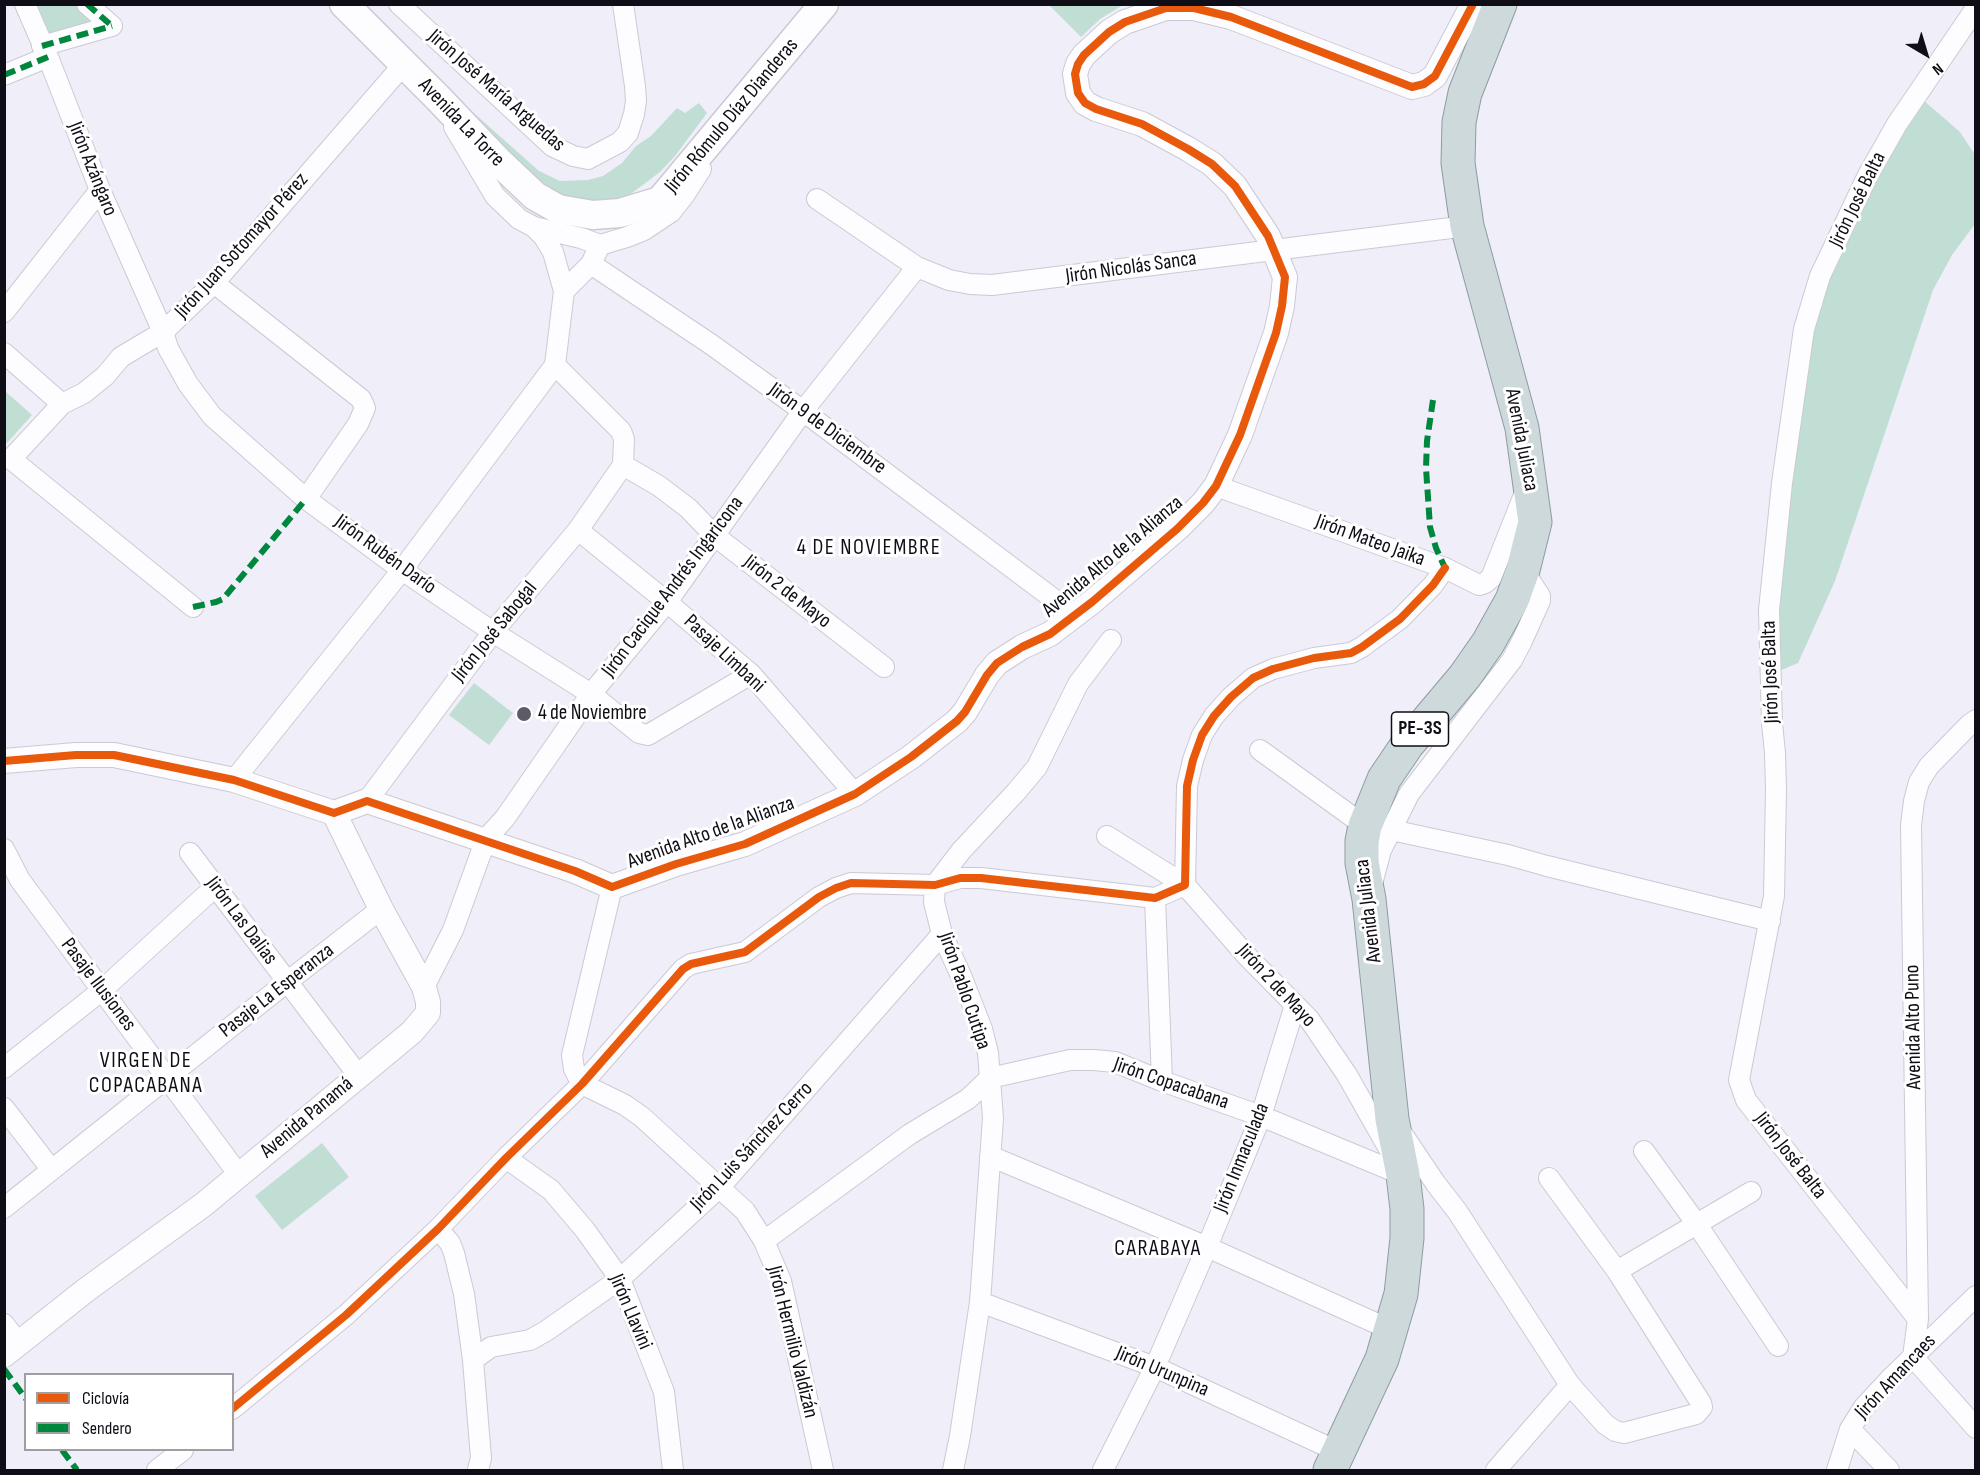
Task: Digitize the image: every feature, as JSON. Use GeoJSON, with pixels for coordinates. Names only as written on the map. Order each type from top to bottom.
{"type":"FeatureCollection","features":[{"type":"Feature","properties":{"kind":"highway","name":"Avenida Juliaca"},"geometry":{"type":"LineString","coordinates":[[1335,1461],[1382,1359],[1401,1294],[1405,1265],[1407,1209],[1392,1119],[1369,898],[1362,863],[1362,841],[1378,828],[1384,779],[1407,745],[1465,676],[1488,643],[1512,600],[1535,522],[1522,428],[1467,226],[1458,163],[1460,122],[1465,93],[1500,4]]}},
{"type":"Feature","properties":{"kind":"main road","name":"Avenida La Torre"},"geometry":{"type":"LineString","coordinates":[[344,4],[535,196],[558,209],[593,215]]}},
{"type":"Feature","properties":{"kind":"main road","name":"Jirón Rómulo Díaz Dianderas"},"geometry":{"type":"LineString","coordinates":[[593,215],[620,213],[660,201],[824,4]]}},
{"type":"Feature","properties":{"kind":"street","name":"Jirón Azángaro"},"geometry":{"type":"LineString","coordinates":[[25,4],[99,190],[163,332]]}},
{"type":"Feature","properties":{"kind":"street"},"geometry":{"type":"LineString","coordinates":[[4,75],[45,52],[112,26],[87,4]]}},
{"type":"Feature","properties":{"kind":"street","name":"Jirón José María Arguedas"},"geometry":{"type":"LineString","coordinates":[[399,4],[552,146],[562,152],[588,159],[610,148],[628,133],[634,114],[636,101],[623,4]]}},
{"type":"Feature","properties":{"kind":"street","name":"Avenida Alto de la Alianza"},"geometry":{"type":"LineString","coordinates":[[367,801],[486,839],[575,871],[612,888],[676,864],[745,844],[855,794],[910,757],[966,712],[987,675],[997,663],[1022,647],[1050,634],[1075,615],[1177,529],[1203,503],[1216,486],[1248,413],[1278,324],[1285,277],[1268,236],[1235,186],[1212,164],[1143,124],[1096,110],[1085,103],[1078,93],[1075,74],[1078,64],[1109,32],[1125,22],[1166,8],[1194,8],[1231,17],[1412,87],[1424,84],[1435,76],[1473,4]]}},
{"type":"Feature","properties":{"kind":"street","name":"Jirón José Balta"},"geometry":{"type":"LineString","coordinates":[[1918,1319],[1753,1109],[1738,1080],[1752,1019],[1774,896],[1775,753],[1772,723],[1770,610],[1782,483],[1804,329],[1820,276],[1868,175],[1909,106],[1976,8]]}},
{"type":"Feature","properties":{"kind":"street","name":"Jirón Juan Sotomayor Pérez"},"geometry":{"type":"LineString","coordinates":[[193,607],[11,459],[62,404],[84,393],[105,376],[121,357],[163,332],[214,283],[403,65]]}},
{"type":"Feature","properties":{"kind":"street"},"geometry":{"type":"LineString","coordinates":[[438,98],[495,196],[519,219],[534,227],[600,245],[644,230],[671,212],[699,172],[721,129]]}},
{"type":"Feature","properties":{"kind":"street"},"geometry":{"type":"LineString","coordinates":[[4,312],[99,190]]}},
{"type":"Feature","properties":{"kind":"street","name":"Jirón Nicolás Sanca"},"geometry":{"type":"LineString","coordinates":[[817,199],[917,267],[949,280],[992,285],[1467,226]]}},
{"type":"Feature","properties":{"kind":"street"},"geometry":{"type":"LineString","coordinates":[[234,780],[402,570],[555,365],[564,291],[553,252],[544,237],[534,227]]}},
{"type":"Feature","properties":{"kind":"street"},"geometry":{"type":"LineString","coordinates":[[564,291],[591,264],[600,245]]}},
{"type":"Feature","properties":{"kind":"street","name":"Jirón 9 de Diciembre"},"geometry":{"type":"LineString","coordinates":[[591,264],[712,345],[1075,615]]}},
{"type":"Feature","properties":{"kind":"street","name":"Jirón Cacique Andrés Ingaricona"},"geometry":{"type":"LineString","coordinates":[[424,987],[453,930],[486,839],[505,818],[591,694],[667,602],[803,411],[917,267]]}},
{"type":"Feature","properties":{"kind":"street"},"geometry":{"type":"LineString","coordinates":[[214,283],[361,399],[365,408],[358,424],[306,499]]}},
{"type":"Feature","properties":{"kind":"street","name":"Jirón Rubén Darío"},"geometry":{"type":"LineString","coordinates":[[163,332],[175,362],[198,399],[213,416],[306,499],[402,570],[493,632],[591,694],[639,733],[648,735],[751,675]]}},
{"type":"Feature","properties":{"kind":"street"},"geometry":{"type":"LineString","coordinates":[[4,353],[62,404]]}},
{"type":"Feature","properties":{"kind":"street"},"geometry":{"type":"LineString","coordinates":[[555,365],[621,431],[624,439],[623,465]]}},
{"type":"Feature","properties":{"kind":"street","name":"Jirón José Sabogal"},"geometry":{"type":"LineString","coordinates":[[367,801],[493,632],[578,530],[623,465]]}},
{"type":"Feature","properties":{"kind":"street","name":"Jirón 2 de Mayo"},"geometry":{"type":"LineString","coordinates":[[623,465],[681,502],[715,536],[884,667]]}},
{"type":"Feature","properties":{"kind":"street","name":"Jirón Mateo Jaika"},"geometry":{"type":"LineString","coordinates":[[1216,486],[1445,568],[1479,585],[1491,578],[1529,482]]}},
{"type":"Feature","properties":{"kind":"street","name":"Pasaje Limbani"},"geometry":{"type":"LineString","coordinates":[[578,530],[667,602],[751,675],[855,794]]}},
{"type":"Feature","properties":{"kind":"street"},"geometry":{"type":"LineString","coordinates":[[234,1407],[346,1315],[438,1229],[582,1084],[683,969],[691,964],[745,952],[819,897],[836,888],[851,884],[935,885],[960,878],[981,878],[1155,898],[1185,885],[1187,786],[1192,760],[1202,735],[1214,716],[1253,678],[1273,669],[1314,658],[1351,653],[1362,647],[1400,619],[1433,585],[1445,568]]}},
{"type":"Feature","properties":{"kind":"street"},"geometry":{"type":"LineString","coordinates":[[935,885],[961,850],[1037,767],[1078,684],[1111,640]]}},
{"type":"Feature","properties":{"kind":"street","name":"Avenida Alto Puno"},"geometry":{"type":"LineString","coordinates":[[1913,1357],[1918,1319],[1911,825],[1919,782],[1929,766],[1973,726]]}},
{"type":"Feature","properties":{"kind":"street"},"geometry":{"type":"LineString","coordinates":[[1260,750],[1378,828],[1508,855],[1770,921]]}},
{"type":"Feature","properties":{"kind":"street"},"geometry":{"type":"LineString","coordinates":[[4,761],[76,755],[114,755],[234,780],[334,813],[367,801]]}},
{"type":"Feature","properties":{"kind":"street","name":"Avenida Panamá"},"geometry":{"type":"LineString","coordinates":[[9,1341],[86,1290],[203,1205],[422,1023],[428,1013],[424,987],[381,909],[334,813]]}},
{"type":"Feature","properties":{"kind":"street","name":"Jirón 2 de Mayo"},"geometry":{"type":"LineString","coordinates":[[1107,836],[1185,885],[1246,955],[1310,1019],[1368,1108],[1403,1175]]}},
{"type":"Feature","properties":{"kind":"street","name":"Pasaje Ilusiones"},"geometry":{"type":"LineString","coordinates":[[4,849],[20,880],[239,1175]]}},
{"type":"Feature","properties":{"kind":"street","name":"Jirón Las Dalias"},"geometry":{"type":"LineString","coordinates":[[190,853],[358,1075]]}},
{"type":"Feature","properties":{"kind":"street","name":"Jirón Pablo Cutipa"},"geometry":{"type":"LineString","coordinates":[[935,885],[934,902],[942,934],[962,978],[981,1029],[987,1053],[993,1118],[980,1302],[953,1470]]}},
{"type":"Feature","properties":{"kind":"street"},"geometry":{"type":"LineString","coordinates":[[4,1068],[101,991],[216,886]]}},
{"type":"Feature","properties":{"kind":"street"},"geometry":{"type":"LineString","coordinates":[[582,1084],[574,1069],[572,1055],[612,888]]}},
{"type":"Feature","properties":{"kind":"street"},"geometry":{"type":"LineString","coordinates":[[1155,898],[1162,1081]]}},
{"type":"Feature","properties":{"kind":"street","name":"Pasaje La Esperanza"},"geometry":{"type":"LineString","coordinates":[[4,1208],[381,909]]}},
{"type":"Feature","properties":{"kind":"street","name":"Jirón Luis Sánchez Cerro"},"geometry":{"type":"LineString","coordinates":[[473,1360],[491,1347],[530,1340],[620,1279],[720,1187],[942,934]]}},
{"type":"Feature","properties":{"kind":"street","name":"Jirón Inmaculada"},"geometry":{"type":"LineString","coordinates":[[1103,1470],[1155,1366],[1207,1247],[1261,1116],[1295,1005]]}},
{"type":"Feature","properties":{"kind":"street","name":"Jirón Copacabana"},"geometry":{"type":"LineString","coordinates":[[990,1078],[1070,1060],[1095,1059],[1115,1062],[1261,1116],[1403,1175]]}},
{"type":"Feature","properties":{"kind":"street"},"geometry":{"type":"LineString","coordinates":[[764,1241],[910,1134],[968,1099],[990,1078]]}},
{"type":"Feature","properties":{"kind":"street","name":"Jirón Hermilio Valdizán"},"geometry":{"type":"LineString","coordinates":[[582,1084],[624,1105],[642,1117],[746,1210],[764,1241],[781,1281],[823,1470]]}},
{"type":"Feature","properties":{"kind":"street"},"geometry":{"type":"LineString","coordinates":[[4,1108],[51,1169]]}},
{"type":"Feature","properties":{"kind":"street"},"geometry":{"type":"LineString","coordinates":[[1392,1119],[1457,1211],[1570,1385],[1605,1424],[1624,1434],[1696,1414],[1702,1407],[1701,1403],[1617,1271],[1549,1178]]}},
{"type":"Feature","properties":{"kind":"street"},"geometry":{"type":"LineString","coordinates":[[1644,1151],[1696,1223],[1778,1346]]}},
{"type":"Feature","properties":{"kind":"street"},"geometry":{"type":"LineString","coordinates":[[990,1156],[1207,1247],[1391,1330]]}},
{"type":"Feature","properties":{"kind":"street","name":"Jirón Llavini"},"geometry":{"type":"LineString","coordinates":[[506,1158],[551,1190],[585,1230],[620,1279],[664,1392],[673,1470]]}},
{"type":"Feature","properties":{"kind":"street"},"geometry":{"type":"LineString","coordinates":[[1617,1271],[1751,1192]]}},
{"type":"Feature","properties":{"kind":"street"},"geometry":{"type":"LineString","coordinates":[[438,1229],[450,1243],[459,1270],[473,1360],[482,1458],[478,1470]]}},
{"type":"Feature","properties":{"kind":"street","name":"Jirón Amancaes"},"geometry":{"type":"LineString","coordinates":[[1837,1470],[1850,1430],[1864,1407],[1976,1296]]}},
{"type":"Feature","properties":{"kind":"street","name":"Jirón Urunpina"},"geometry":{"type":"LineString","coordinates":[[980,1302],[1155,1366],[1335,1461]]}},
{"type":"Feature","properties":{"kind":"street"},"geometry":{"type":"LineString","coordinates":[[1913,1357],[1976,1428]]}},
{"type":"Feature","properties":{"kind":"street"},"geometry":{"type":"LineString","coordinates":[[1496,1470],[1570,1385]]}},
{"type":"Feature","properties":{"kind":"street"},"geometry":{"type":"LineString","coordinates":[[1850,1430],[1889,1470]]}},
{"type":"Feature","properties":{"kind":"street"},"geometry":{"type":"LineString","coordinates":[[157,1470],[181,1451]]}},
{"type":"Feature","properties":{"kind":"green space"},"geometry":{"type":"Polygon","coordinates":[[[22,5],[76,5],[98,23],[40,47],[22,5]]]}},
{"type":"Feature","properties":{"kind":"green space"},"geometry":{"type":"Polygon","coordinates":[[[1049,5],[1123,5],[1100,19],[1081,37],[1049,5]]]}},
{"type":"Feature","properties":{"kind":"green space"},"geometry":{"type":"Polygon","coordinates":[[[404,51],[539,171],[560,181],[588,180],[603,176],[622,163],[636,146],[651,136],[677,108],[685,113],[699,103],[707,113],[660,172],[628,196],[615,201],[593,203],[554,197],[404,51]]]}},
{"type":"Feature","properties":{"kind":"green space"},"geometry":{"type":"Polygon","coordinates":[[[1915,93],[1960,132],[1975,155],[1975,224],[1952,255],[1933,290],[1835,581],[1798,663],[1765,677],[1800,330],[1915,93]]]}},
{"type":"Feature","properties":{"kind":"green space"},"geometry":{"type":"Polygon","coordinates":[[[5,391],[32,415],[7,443],[5,441],[5,391]]]}},
{"type":"Feature","properties":{"kind":"green space"},"geometry":{"type":"Polygon","coordinates":[[[474,683],[513,713],[489,745],[449,715],[474,683]]]}},
{"type":"Feature","properties":{"kind":"green space"},"geometry":{"type":"Polygon","coordinates":[[[322,1143],[349,1177],[282,1230],[255,1196],[322,1143]]]}},
{"type":"Feature","properties":{"kind":"marked path"},"geometry":{"type":"LineString","coordinates":[[87,4],[112,26]]}},
{"type":"Feature","properties":{"kind":"marked path"},"geometry":{"type":"LineString","coordinates":[[42,46],[112,26]]}},
{"type":"Feature","properties":{"kind":"marked path"},"geometry":{"type":"LineString","coordinates":[[4,75],[48,57]]}},
{"type":"Feature","properties":{"kind":"marked path"},"geometry":{"type":"LineString","coordinates":[[1433,400],[1426,468],[1430,527],[1445,568]]}},
{"type":"Feature","properties":{"kind":"marked path"},"geometry":{"type":"LineString","coordinates":[[193,607],[223,599],[306,499]]}},
{"type":"Feature","properties":{"kind":"marked path"},"geometry":{"type":"LineString","coordinates":[[4,1369],[24,1396]]}},
{"type":"Feature","properties":{"kind":"marked path"},"geometry":{"type":"LineString","coordinates":[[63,1451],[77,1470]]}},
{"type":"Feature","properties":{"kind":"cycle path"},"geometry":{"type":"LineString","coordinates":[[4,761],[76,755],[114,755],[234,780],[334,813],[367,801],[575,871],[612,887],[676,864],[745,844],[855,794],[911,757],[957,721],[997,663],[1022,647],[1050,634],[1092,602],[1177,529],[1203,503],[1216,486],[1240,435],[1276,333],[1285,277],[1268,236],[1235,186],[1212,164],[1188,149],[1142,124],[1096,109],[1085,103],[1078,93],[1075,74],[1084,55],[1109,32],[1125,22],[1166,8],[1194,8],[1231,17],[1412,87],[1424,84],[1435,76],[1473,4]]}},
{"type":"Feature","properties":{"kind":"cycle path"},"geometry":{"type":"LineString","coordinates":[[234,1407],[346,1315],[438,1229],[582,1084],[683,969],[691,964],[745,952],[819,897],[851,883],[935,885],[960,878],[981,878],[1155,898],[1185,885],[1187,786],[1202,735],[1214,716],[1253,678],[1273,669],[1314,658],[1351,653],[1362,647],[1400,619],[1433,585],[1445,568]]}},
{"type":"Feature","properties":{"kind":"place","name":"4 de Noviembre"},"geometry":{"type":"Point","coordinates":[524,714]}},
{"type":"Feature","properties":{"kind":"district","name":"4 DE NOVIEMBRE"},"geometry":{"type":"Point","coordinates":[869,548]}},
{"type":"Feature","properties":{"kind":"district","name":"VIRGEN DE COPACABANA"},"geometry":{"type":"Point","coordinates":[146,1074]}},
{"type":"Feature","properties":{"kind":"district","name":"CARABAYA"},"geometry":{"type":"Point","coordinates":[1158,1249]}}]}
